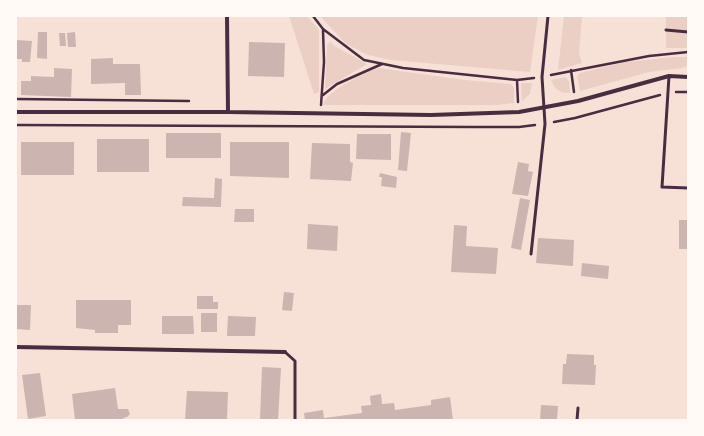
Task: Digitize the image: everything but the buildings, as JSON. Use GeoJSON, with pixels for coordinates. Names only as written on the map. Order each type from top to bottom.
{"type":"FeatureCollection","features":[{"type":"Feature","properties":{"kind":"street"},"geometry":{"type":"LineString","coordinates":[[227,16],[228,112]]}},
{"type":"Feature","properties":{"kind":"street"},"geometry":{"type":"LineString","coordinates":[[16,112],[228,112],[431,115],[519,112],[578,101],[669,76],[688,77]]}},
{"type":"Feature","properties":{"kind":"street"},"geometry":{"type":"LineString","coordinates":[[16,346],[285,352]]}},
{"type":"Feature","properties":{"kind":"lane"},"geometry":{"type":"LineString","coordinates":[[531,254],[545,124],[546,108],[542,77],[548,16]]}},
{"type":"Feature","properties":{"kind":"lane"},"geometry":{"type":"LineString","coordinates":[[666,30],[688,32]]}},
{"type":"Feature","properties":{"kind":"lane"},"geometry":{"type":"LineString","coordinates":[[669,76],[662,187],[688,188]]}},
{"type":"Feature","properties":{"kind":"lane"},"geometry":{"type":"LineString","coordinates":[[285,352],[295,362],[295,420]]}},
{"type":"Feature","properties":{"kind":"lane"},"geometry":{"type":"LineString","coordinates":[[577,420],[578,408]]}},
{"type":"Feature","properties":{"kind":"path"},"geometry":{"type":"LineString","coordinates":[[313,16],[323,29],[364,60],[403,68],[517,80],[542,77],[571,70],[649,56],[688,52]]}},
{"type":"Feature","properties":{"kind":"path"},"geometry":{"type":"LineString","coordinates":[[321,114],[323,29]]}},
{"type":"Feature","properties":{"kind":"path"},"geometry":{"type":"LineString","coordinates":[[322,94],[342,82],[382,63]]}},
{"type":"Feature","properties":{"kind":"path"},"geometry":{"type":"LineString","coordinates":[[571,70],[574,92]]}},
{"type":"Feature","properties":{"kind":"path"},"geometry":{"type":"LineString","coordinates":[[517,80],[518,102]]}},
{"type":"Feature","properties":{"kind":"path"},"geometry":{"type":"LineString","coordinates":[[16,125],[519,127],[545,124],[583,116],[668,92],[688,92]]}},
{"type":"Feature","properties":{"kind":"path"},"geometry":{"type":"LineString","coordinates":[[16,99],[196,101]]}},
{"type":"Feature","properties":{"kind":"path"},"geometry":{"type":"LineString","coordinates":[[580,110],[583,116]]}},
{"type":"Feature","properties":{"kind":"path"},"geometry":{"type":"LineString","coordinates":[[209,126],[210,121]]}},
{"type":"Feature","properties":{"kind":"path"},"geometry":{"type":"LineString","coordinates":[[519,121],[519,127]]}},
{"type":"Feature","properties":{"kind":"shaded area"},"geometry":{"type":"Polygon","coordinates":[[[289,16],[307,16],[319,30],[319,92],[314,94],[289,16]]]}},
{"type":"Feature","properties":{"kind":"shaded area"},"geometry":{"type":"Polygon","coordinates":[[[320,16],[538,16],[530,72],[391,60],[368,55],[346,44],[320,16]]]}},
{"type":"Feature","properties":{"kind":"shaded area"},"geometry":{"type":"Polygon","coordinates":[[[564,16],[582,16],[579,53],[582,63],[558,70],[564,16]]]}},
{"type":"Feature","properties":{"kind":"shaded area"},"geometry":{"type":"Polygon","coordinates":[[[666,16],[688,16],[688,48],[666,48],[666,16]]]}},
{"type":"Feature","properties":{"kind":"shaded area"},"geometry":{"type":"Polygon","coordinates":[[[331,41],[333,45],[367,64],[325,89],[327,45],[331,41]]]}},
{"type":"Feature","properties":{"kind":"shaded area"},"geometry":{"type":"Polygon","coordinates":[[[688,57],[688,65],[683,68],[649,72],[580,91],[577,76],[580,73],[625,62],[688,57]]]}},
{"type":"Feature","properties":{"kind":"shaded area"},"geometry":{"type":"Polygon","coordinates":[[[378,68],[465,80],[511,84],[514,88],[514,103],[497,105],[323,105],[326,99],[338,88],[355,78],[378,68]]]}},
{"type":"Feature","properties":{"kind":"shaded area"},"geometry":{"type":"Polygon","coordinates":[[[565,77],[569,81],[570,93],[558,90],[551,80],[565,77]]]}},
{"type":"Feature","properties":{"kind":"shaded area"},"geometry":{"type":"Polygon","coordinates":[[[521,83],[532,83],[530,94],[522,101],[521,83]]]}}]}
